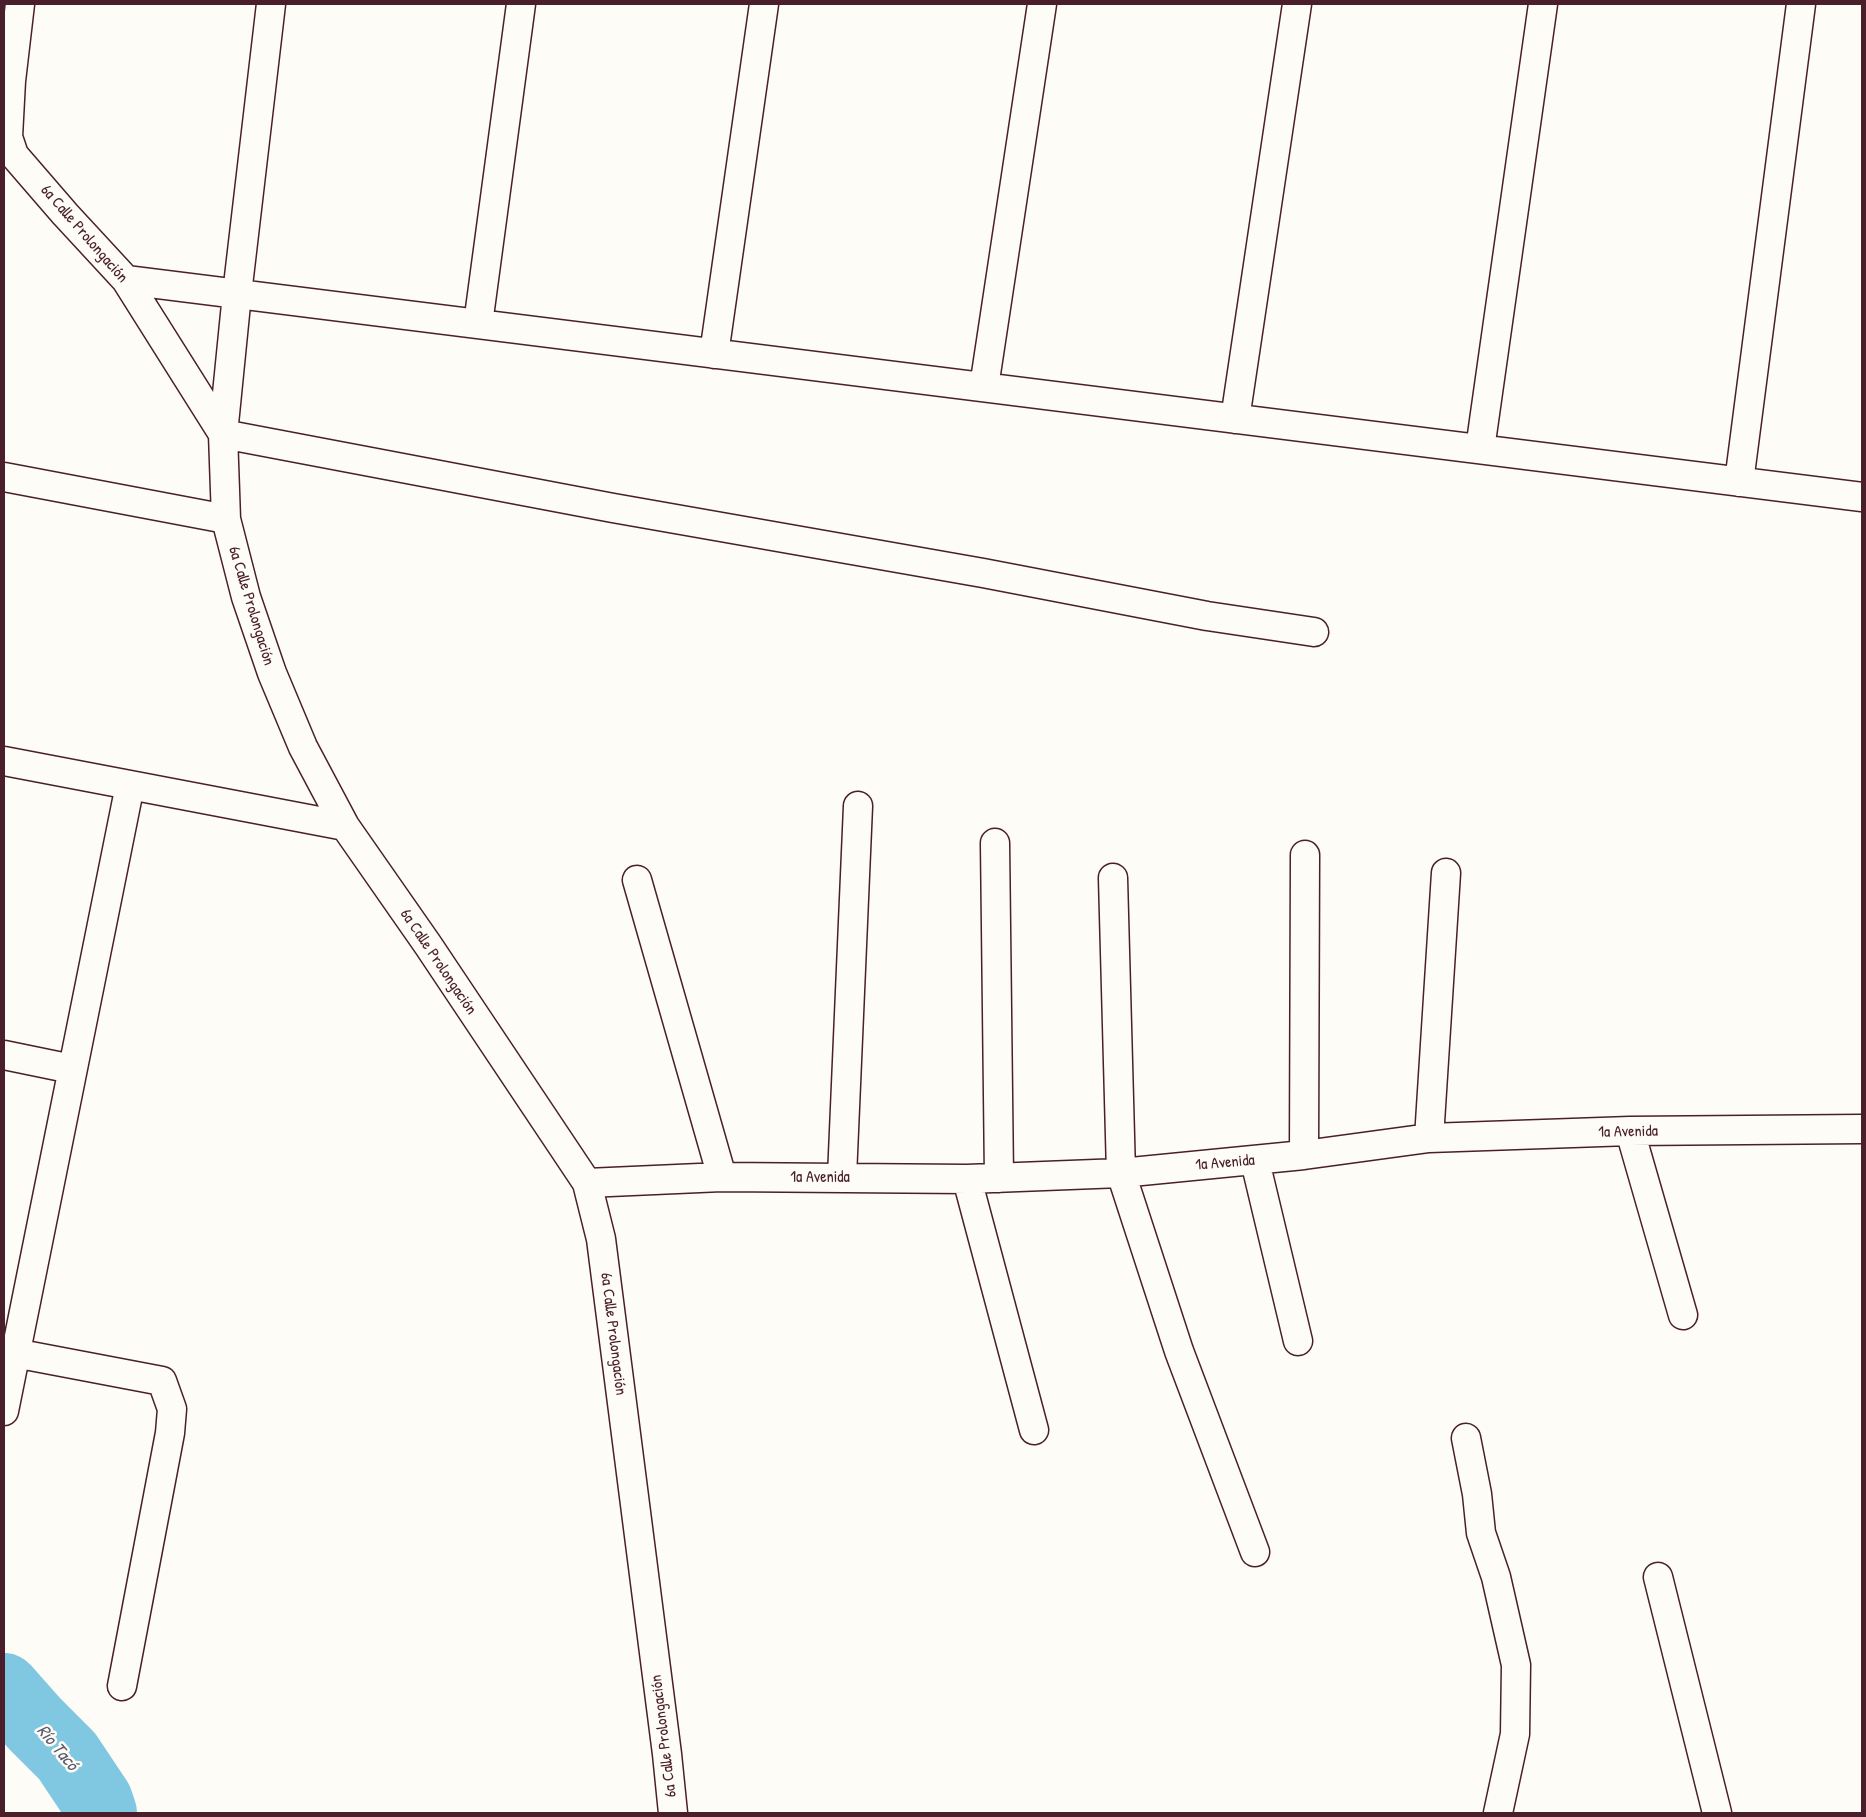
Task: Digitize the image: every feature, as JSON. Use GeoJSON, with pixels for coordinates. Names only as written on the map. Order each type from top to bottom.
{"type":"FeatureCollection","features":[{"type":"Feature","properties":{"kind":"street","name":"6a Calle Prolongación"},"geometry":{"type":"LineString","coordinates":[[20,4],[11,81],[8,137],[14,155],[126,280],[223,434],[226,519],[246,597],[272,673],[303,747],[345,826],[428,945],[586,1183],[601,1239],[673,1813]]}},
{"type":"Feature","properties":{"kind":"street"},"geometry":{"type":"LineString","coordinates":[[271,4],[237,294],[223,434],[613,508],[983,573],[1207,616],[1314,632]]}},
{"type":"Feature","properties":{"kind":"street"},"geometry":{"type":"LineString","coordinates":[[478,324],[521,4]]}},
{"type":"Feature","properties":{"kind":"street"},"geometry":{"type":"LineString","coordinates":[[714,354],[764,4]]}},
{"type":"Feature","properties":{"kind":"street"},"geometry":{"type":"LineString","coordinates":[[984,387],[1042,4]]}},
{"type":"Feature","properties":{"kind":"street"},"geometry":{"type":"LineString","coordinates":[[1235,418],[1297,4]]}},
{"type":"Feature","properties":{"kind":"street"},"geometry":{"type":"LineString","coordinates":[[1480,449],[1542,4]]}},
{"type":"Feature","properties":{"kind":"street"},"geometry":{"type":"LineString","coordinates":[[1740,482],[1801,4]]}},
{"type":"Feature","properties":{"kind":"street"},"geometry":{"type":"LineString","coordinates":[[126,280],[1862,497]]}},
{"type":"Feature","properties":{"kind":"street"},"geometry":{"type":"LineString","coordinates":[[4,477],[226,519]]}},
{"type":"Feature","properties":{"kind":"street"},"geometry":{"type":"LineString","coordinates":[[4,761],[345,826]]}},
{"type":"Feature","properties":{"kind":"street"},"geometry":{"type":"LineString","coordinates":[[4,1411],[10,1352],[72,1069],[130,784]]}},
{"type":"Feature","properties":{"kind":"street"},"geometry":{"type":"LineString","coordinates":[[842,1178],[858,806]]}},
{"type":"Feature","properties":{"kind":"street"},"geometry":{"type":"LineString","coordinates":[[995,842],[999,1178]]}},
{"type":"Feature","properties":{"kind":"street"},"geometry":{"type":"LineString","coordinates":[[1304,1155],[1305,856]]}},
{"type":"Feature","properties":{"kind":"street"},"geometry":{"type":"LineString","coordinates":[[1429,1138],[1446,873]]}},
{"type":"Feature","properties":{"kind":"street"},"geometry":{"type":"LineString","coordinates":[[1113,878],[1120,1173],[1179,1351],[1255,1552]]}},
{"type":"Feature","properties":{"kind":"street"},"geometry":{"type":"LineString","coordinates":[[637,880],[722,1178]]}},
{"type":"Feature","properties":{"kind":"street"},"geometry":{"type":"LineString","coordinates":[[4,1055],[72,1069]]}},
{"type":"Feature","properties":{"kind":"street","name":"1a Avenida"},"geometry":{"type":"LineString","coordinates":[[586,1183],[722,1178],[967,1179],[1120,1173],[1255,1161],[1429,1138],[1630,1131],[1862,1129]]}},
{"type":"Feature","properties":{"kind":"street"},"geometry":{"type":"LineString","coordinates":[[1630,1131],[1682,1315]]}},
{"type":"Feature","properties":{"kind":"street"},"geometry":{"type":"LineString","coordinates":[[1255,1161],[1298,1341]]}},
{"type":"Feature","properties":{"kind":"street"},"geometry":{"type":"LineString","coordinates":[[967,1179],[1034,1430]]}},
{"type":"Feature","properties":{"kind":"street"},"geometry":{"type":"LineString","coordinates":[[10,1352],[162,1381],[172,1409],[170,1433],[122,1686]]}},
{"type":"Feature","properties":{"kind":"street"},"geometry":{"type":"LineString","coordinates":[[1466,1438],[1477,1494],[1481,1533],[1496,1577],[1516,1665],[1515,1734],[1498,1813]]}},
{"type":"Feature","properties":{"kind":"street"},"geometry":{"type":"LineString","coordinates":[[1658,1577],[1717,1813]]}},
{"type":"Feature","properties":{"kind":"waterway","name":"Río Tacó"},"geometry":{"type":"LineString","coordinates":[[4,1689],[67,1756],[97,1801],[101,1813]]}}]}
